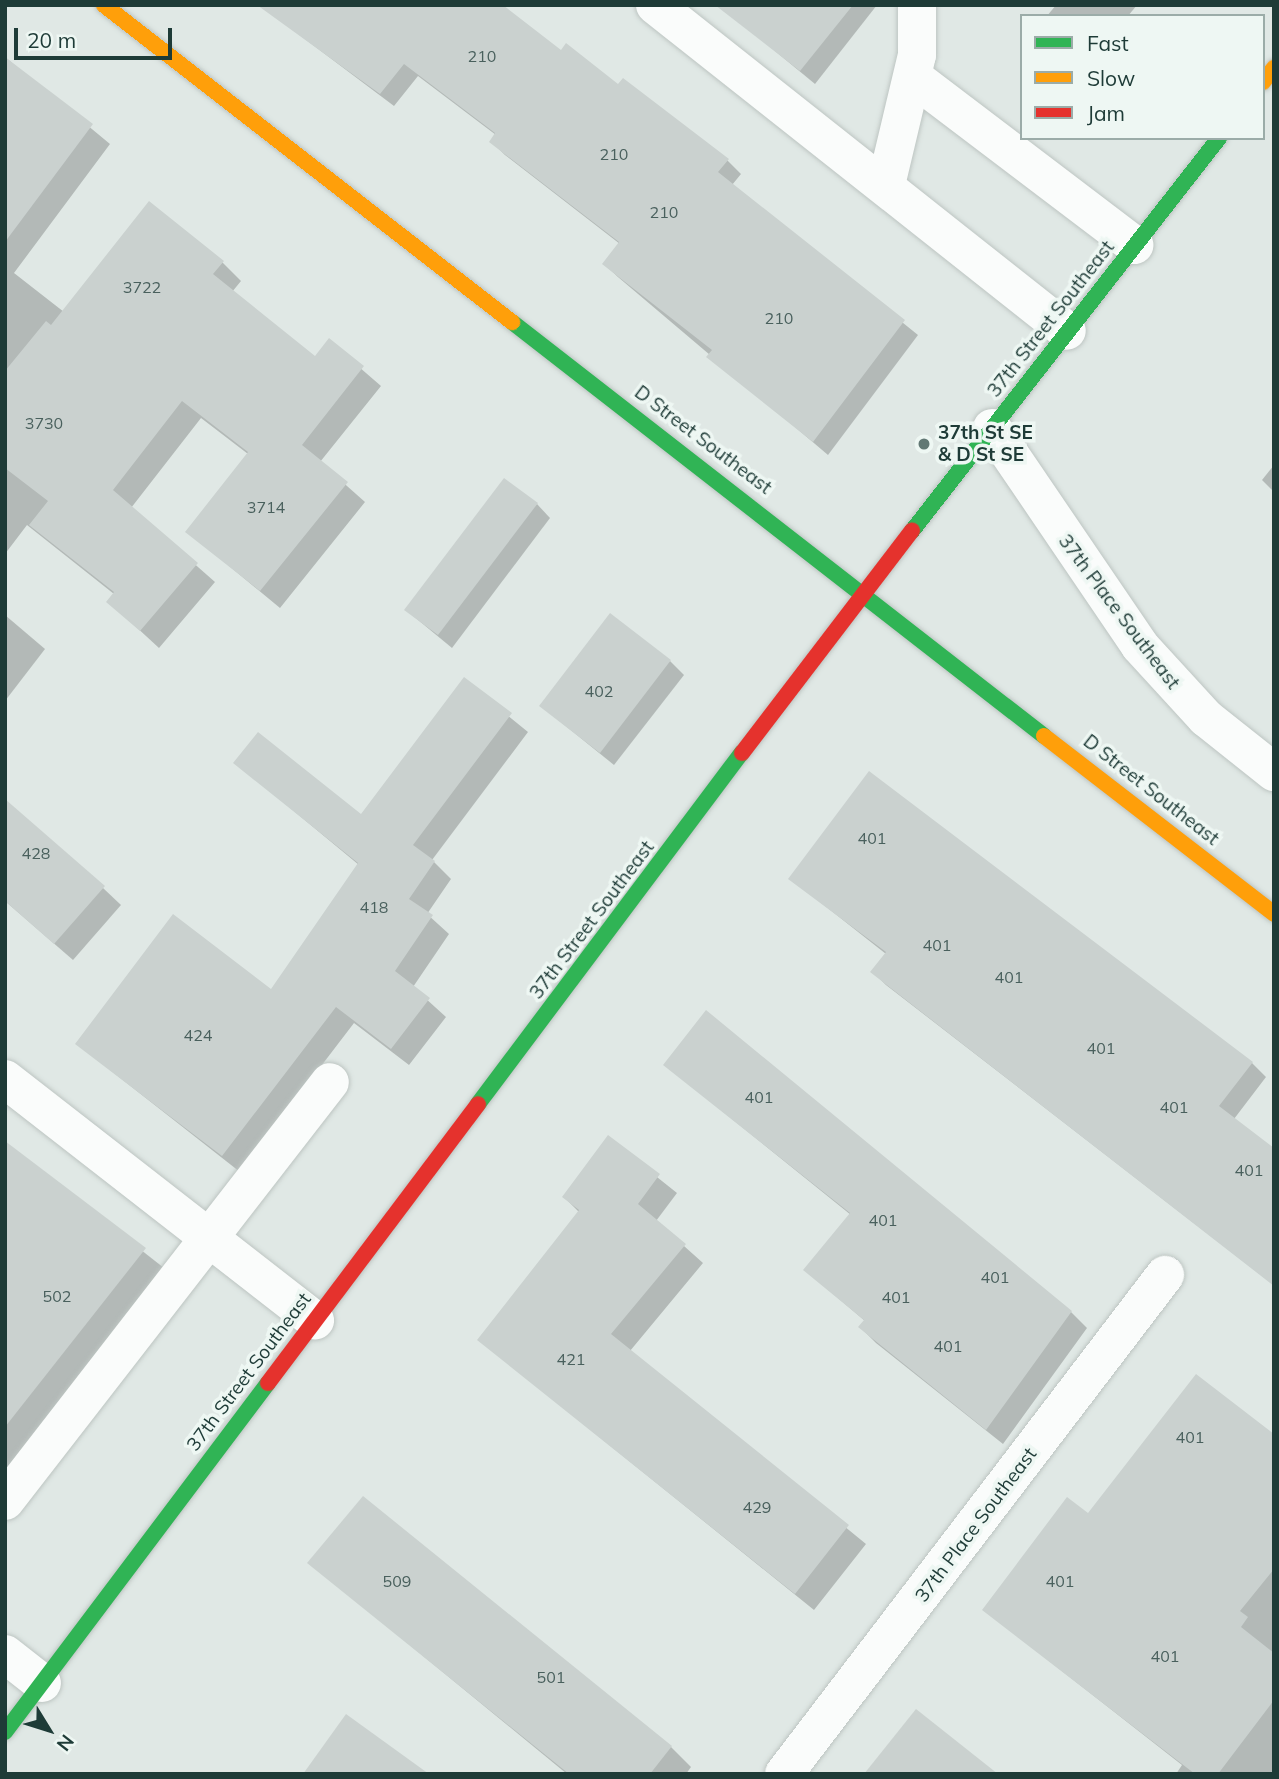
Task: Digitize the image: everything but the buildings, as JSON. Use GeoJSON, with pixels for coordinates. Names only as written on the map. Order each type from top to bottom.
{"type":"FeatureCollection","features":[{"type":"Feature","properties":{"kind":"street","name":"D Street Southeast"},"geometry":{"type":"LineString","coordinates":[[104,5],[865,590],[1274,914]]}},
{"type":"Feature","properties":{"kind":"street"},"geometry":{"type":"LineString","coordinates":[[655,5],[1067,331]]}},
{"type":"Feature","properties":{"kind":"street"},"geometry":{"type":"LineString","coordinates":[[886,186],[912,77],[917,5]]}},
{"type":"Feature","properties":{"kind":"street"},"geometry":{"type":"LineString","coordinates":[[912,77],[1134,245]]}},
{"type":"Feature","properties":{"kind":"street","name":"37th Street Southeast"},"geometry":{"type":"LineString","coordinates":[[5,1732],[865,590],[1217,140]]}},
{"type":"Feature","properties":{"kind":"street","name":"37th Place Southeast"},"geometry":{"type":"LineString","coordinates":[[992,428],[1140,646],[1206,718],[1274,772]]}},
{"type":"Feature","properties":{"kind":"street"},"geometry":{"type":"LineString","coordinates":[[5,1079],[315,1320]]}},
{"type":"Feature","properties":{"kind":"street"},"geometry":{"type":"LineString","coordinates":[[5,1502],[330,1082]]}},
{"type":"Feature","properties":{"kind":"street","name":"37th Place Southeast"},"geometry":{"type":"LineString","coordinates":[[784,1774],[1165,1275]]}},
{"type":"Feature","properties":{"kind":"street"},"geometry":{"type":"LineString","coordinates":[[5,1654],[42,1683]]}},
{"type":"Feature","properties":{"kind":"traffic: fast"},"geometry":{"type":"LineString","coordinates":[[912,531],[1217,140]]}},
{"type":"Feature","properties":{"kind":"traffic: fast"},"geometry":{"type":"LineString","coordinates":[[512,322],[1044,736]]}},
{"type":"Feature","properties":{"kind":"traffic: fast"},"geometry":{"type":"LineString","coordinates":[[478,1104],[742,753]]}},
{"type":"Feature","properties":{"kind":"traffic: fast"},"geometry":{"type":"LineString","coordinates":[[5,1732],[268,1383]]}},
{"type":"Feature","properties":{"kind":"traffic: slow"},"geometry":{"type":"LineString","coordinates":[[104,5],[512,322]]}},
{"type":"Feature","properties":{"kind":"traffic: slow"},"geometry":{"type":"LineString","coordinates":[[1265,79],[1274,68]]}},
{"type":"Feature","properties":{"kind":"traffic: slow"},"geometry":{"type":"LineString","coordinates":[[1044,736],[1274,914]]}},
{"type":"Feature","properties":{"kind":"traffic: jam"},"geometry":{"type":"LineString","coordinates":[[742,753],[912,531]]}},
{"type":"Feature","properties":{"kind":"traffic: jam"},"geometry":{"type":"LineString","coordinates":[[268,1383],[478,1104]]}},
{"type":"Feature","properties":{"kind":"place","name":"37th St SE & D St SE"},"geometry":{"type":"Point","coordinates":[924,444]}}]}
